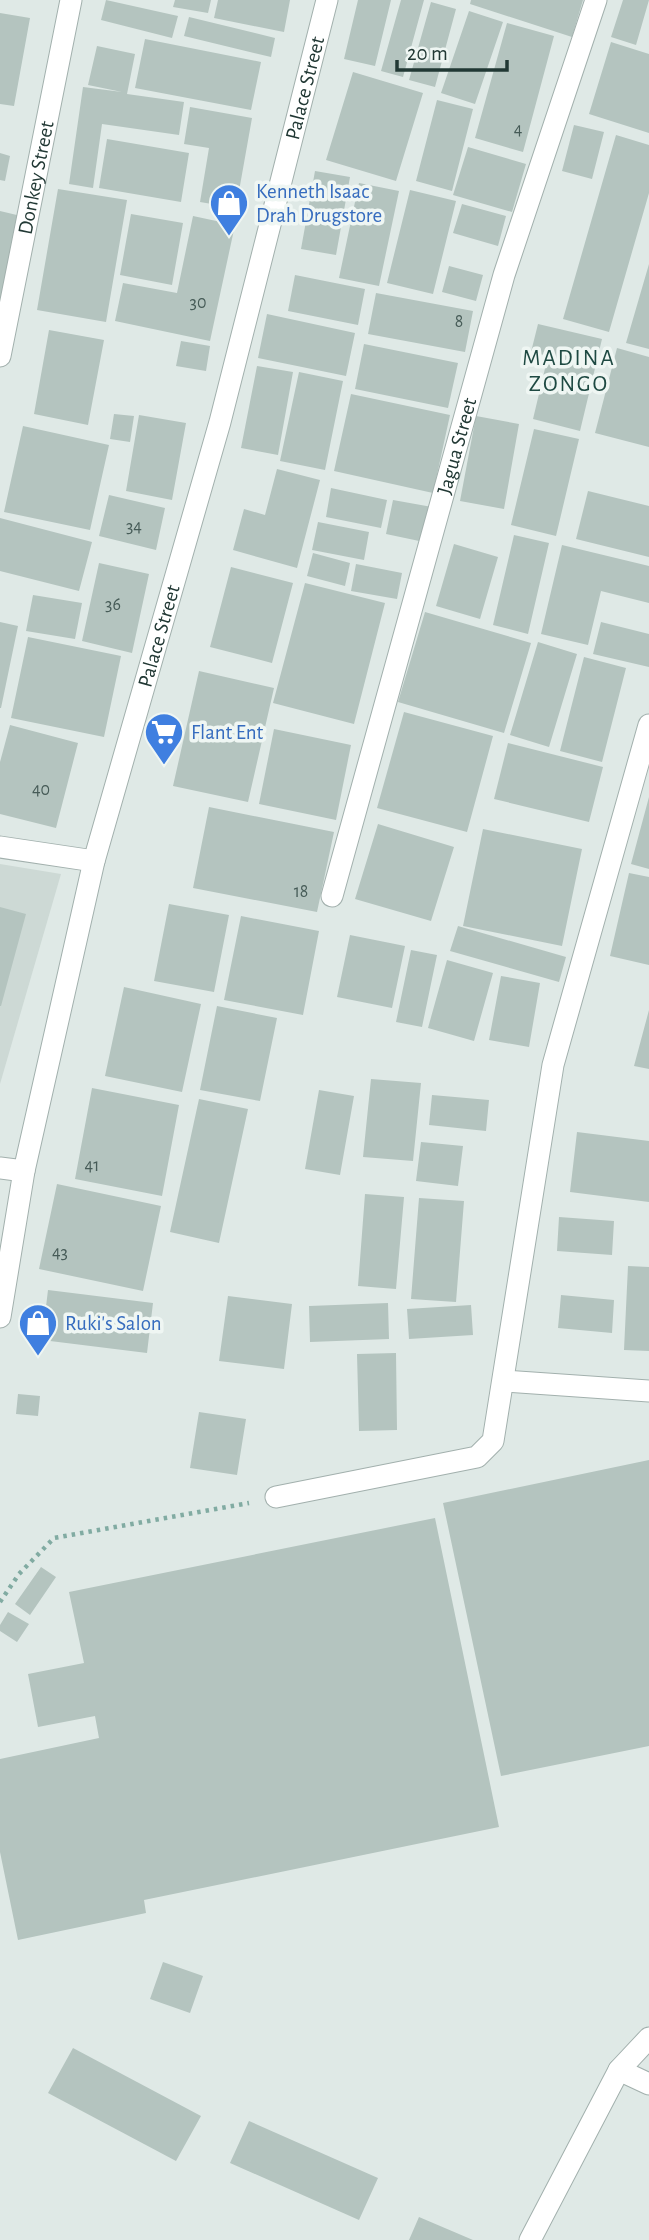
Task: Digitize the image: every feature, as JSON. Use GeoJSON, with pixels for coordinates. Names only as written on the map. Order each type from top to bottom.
{"type":"FeatureCollection","features":[{"type":"Feature","properties":{"kind":"street","name":"Donkey Street"},"geometry":{"type":"LineString","coordinates":[[0,356],[71,0]]}},
{"type":"Feature","properties":{"kind":"street","name":"Palace Street"},"geometry":{"type":"LineString","coordinates":[[0,1317],[24,1171],[94,861],[220,422],[327,0]]}},
{"type":"Feature","properties":{"kind":"street","name":"Jagua Street"},"geometry":{"type":"LineString","coordinates":[[332,896],[504,275],[596,0]]}},
{"type":"Feature","properties":{"kind":"street"},"geometry":{"type":"LineString","coordinates":[[276,1497],[477,1457],[493,1441],[505,1381],[554,1065],[649,725]]}},
{"type":"Feature","properties":{"kind":"street"},"geometry":{"type":"LineString","coordinates":[[0,847],[94,861]]}},
{"type":"Feature","properties":{"kind":"street"},"geometry":{"type":"LineString","coordinates":[[0,1168],[24,1171]]}},
{"type":"Feature","properties":{"kind":"street"},"geometry":{"type":"LineString","coordinates":[[505,1381],[649,1391]]}},
{"type":"Feature","properties":{"kind":"street"},"geometry":{"type":"LineString","coordinates":[[530,2240],[619,2070],[649,2038]]}},
{"type":"Feature","properties":{"kind":"street"},"geometry":{"type":"LineString","coordinates":[[619,2070],[649,2084]]}},
{"type":"Feature","properties":{"kind":"path"},"geometry":{"type":"LineString","coordinates":[[0,1602],[19,1574],[54,1538],[276,1497]]}},
{"type":"Feature","properties":{"kind":"shaded area"},"geometry":{"type":"Polygon","coordinates":[[[0,864],[61,874],[0,1084],[0,864]]]}},
{"type":"Feature","properties":{"kind":"building"},"geometry":{"type":"Polygon","coordinates":[[[106,0],[178,16],[172,38],[101,20],[106,0]]]}},
{"type":"Feature","properties":{"kind":"building"},"geometry":{"type":"Polygon","coordinates":[[[175,0],[211,0],[208,13],[173,7],[175,0]]]}},
{"type":"Feature","properties":{"kind":"building"},"geometry":{"type":"Polygon","coordinates":[[[218,0],[290,0],[284,32],[214,18],[218,0]]]}},
{"type":"Feature","properties":{"kind":"building"},"geometry":{"type":"Polygon","coordinates":[[[358,0],[391,0],[375,66],[344,59],[358,0]]]}},
{"type":"Feature","properties":{"kind":"building"},"geometry":{"type":"Polygon","coordinates":[[[401,0],[424,0],[403,77],[381,71],[401,0]]]}},
{"type":"Feature","properties":{"kind":"building"},"geometry":{"type":"Polygon","coordinates":[[[471,0],[583,0],[572,37],[470,4],[471,0]]]}},
{"type":"Feature","properties":{"kind":"building"},"geometry":{"type":"Polygon","coordinates":[[[623,0],[649,0],[636,45],[611,37],[623,0]]]}},
{"type":"Feature","properties":{"kind":"building"},"geometry":{"type":"Polygon","coordinates":[[[431,2],[456,9],[435,87],[409,80],[431,2]]]}},
{"type":"Feature","properties":{"kind":"building"},"geometry":{"type":"Polygon","coordinates":[[[469,11],[503,22],[475,104],[441,93],[469,11]]]}},
{"type":"Feature","properties":{"kind":"building"},"geometry":{"type":"Polygon","coordinates":[[[0,13],[30,18],[14,106],[0,104],[0,13]]]}},
{"type":"Feature","properties":{"kind":"building"},"geometry":{"type":"Polygon","coordinates":[[[189,17],[275,38],[271,57],[184,36],[189,17]]]}},
{"type":"Feature","properties":{"kind":"building"},"geometry":{"type":"Polygon","coordinates":[[[507,23],[554,36],[523,152],[475,138],[507,23]]]}},
{"type":"Feature","properties":{"kind":"building"},"geometry":{"type":"Polygon","coordinates":[[[145,39],[261,62],[251,110],[135,88],[145,39]]]}},
{"type":"Feature","properties":{"kind":"building"},"geometry":{"type":"Polygon","coordinates":[[[611,42],[649,54],[649,133],[589,114],[611,42]]]}},
{"type":"Feature","properties":{"kind":"building"},"geometry":{"type":"Polygon","coordinates":[[[97,46],[135,54],[127,94],[184,102],[179,135],[102,124],[93,188],[69,184],[83,87],[122,92],[88,85],[97,46]]]}},
{"type":"Feature","properties":{"kind":"building"},"geometry":{"type":"Polygon","coordinates":[[[353,72],[423,93],[396,181],[326,160],[353,72]]]}},
{"type":"Feature","properties":{"kind":"building"},"geometry":{"type":"Polygon","coordinates":[[[437,100],[473,109],[452,191],[416,181],[437,100]]]}},
{"type":"Feature","properties":{"kind":"building"},"geometry":{"type":"Polygon","coordinates":[[[190,107],[252,118],[236,208],[200,202],[209,148],[184,144],[190,107]]]}},
{"type":"Feature","properties":{"kind":"building"},"geometry":{"type":"Polygon","coordinates":[[[574,125],[604,132],[592,179],[562,171],[574,125]]]}},
{"type":"Feature","properties":{"kind":"building"},"geometry":{"type":"Polygon","coordinates":[[[616,135],[649,145],[649,193],[609,332],[563,319],[616,135]]]}},
{"type":"Feature","properties":{"kind":"building"},"geometry":{"type":"Polygon","coordinates":[[[107,139],[189,153],[181,202],[99,188],[107,139]]]}},
{"type":"Feature","properties":{"kind":"building"},"geometry":{"type":"Polygon","coordinates":[[[468,147],[526,164],[512,212],[453,195],[468,147]]]}},
{"type":"Feature","properties":{"kind":"building"},"geometry":{"type":"Polygon","coordinates":[[[0,153],[10,156],[5,181],[0,180],[0,153]]]}},
{"type":"Feature","properties":{"kind":"building"},"geometry":{"type":"Polygon","coordinates":[[[315,171],[350,177],[336,255],[301,249],[315,171]]]}},
{"type":"Feature","properties":{"kind":"building"},"geometry":{"type":"Polygon","coordinates":[[[359,183],[399,191],[379,286],[339,278],[359,183]]]}},
{"type":"Feature","properties":{"kind":"building"},"geometry":{"type":"Polygon","coordinates":[[[58,189],[127,200],[106,322],[37,310],[58,189]]]}},
{"type":"Feature","properties":{"kind":"building"},"geometry":{"type":"Polygon","coordinates":[[[410,190],[456,201],[433,294],[387,283],[410,190]]]}},
{"type":"Feature","properties":{"kind":"building"},"geometry":{"type":"Polygon","coordinates":[[[462,204],[506,216],[498,246],[453,233],[462,204]]]}},
{"type":"Feature","properties":{"kind":"building"},"geometry":{"type":"Polygon","coordinates":[[[0,211],[21,216],[1,298],[0,297],[0,211]]]}},
{"type":"Feature","properties":{"kind":"building"},"geometry":{"type":"Polygon","coordinates":[[[131,214],[183,223],[172,285],[120,275],[131,214]]]}},
{"type":"Feature","properties":{"kind":"building"},"geometry":{"type":"Polygon","coordinates":[[[193,216],[235,225],[210,341],[115,321],[123,283],[177,293],[193,216]]]}},
{"type":"Feature","properties":{"kind":"building"},"geometry":{"type":"Polygon","coordinates":[[[649,264],[649,349],[626,343],[649,264]]]}},
{"type":"Feature","properties":{"kind":"building"},"geometry":{"type":"Polygon","coordinates":[[[449,266],[483,275],[476,301],[442,292],[449,266]]]}},
{"type":"Feature","properties":{"kind":"building"},"geometry":{"type":"Polygon","coordinates":[[[295,275],[365,289],[358,325],[288,311],[295,275]]]}},
{"type":"Feature","properties":{"kind":"building"},"geometry":{"type":"Polygon","coordinates":[[[376,293],[473,311],[465,352],[368,334],[376,293]]]}},
{"type":"Feature","properties":{"kind":"building"},"geometry":{"type":"Polygon","coordinates":[[[267,314],[355,333],[346,376],[258,358],[267,314]]]}},
{"type":"Feature","properties":{"kind":"building"},"geometry":{"type":"Polygon","coordinates":[[[538,324],[602,339],[580,431],[533,419],[548,356],[531,352],[538,324]]]}},
{"type":"Feature","properties":{"kind":"building"},"geometry":{"type":"Polygon","coordinates":[[[49,330],[104,340],[88,425],[34,414],[49,330]]]}},
{"type":"Feature","properties":{"kind":"building"},"geometry":{"type":"Polygon","coordinates":[[[181,341],[210,346],[206,371],[176,366],[181,341]]]}},
{"type":"Feature","properties":{"kind":"building"},"geometry":{"type":"Polygon","coordinates":[[[364,344],[458,363],[448,408],[355,389],[364,344]]]}},
{"type":"Feature","properties":{"kind":"building"},"geometry":{"type":"Polygon","coordinates":[[[617,348],[649,357],[649,447],[595,433],[617,348]]]}},
{"type":"Feature","properties":{"kind":"building"},"geometry":{"type":"Polygon","coordinates":[[[257,366],[293,372],[278,455],[241,448],[257,366]]]}},
{"type":"Feature","properties":{"kind":"building"},"geometry":{"type":"Polygon","coordinates":[[[299,372],[343,381],[325,470],[280,461],[299,372]]]}},
{"type":"Feature","properties":{"kind":"building"},"geometry":{"type":"Polygon","coordinates":[[[351,394],[450,415],[433,493],[334,471],[351,394]]]}},
{"type":"Feature","properties":{"kind":"building"},"geometry":{"type":"Polygon","coordinates":[[[114,414],[134,416],[130,442],[110,439],[114,414]]]}},
{"type":"Feature","properties":{"kind":"building"},"geometry":{"type":"Polygon","coordinates":[[[139,415],[186,423],[172,500],[126,491],[139,415]]]}},
{"type":"Feature","properties":{"kind":"building"},"geometry":{"type":"Polygon","coordinates":[[[476,416],[519,424],[504,509],[460,501],[476,416]]]}},
{"type":"Feature","properties":{"kind":"building"},"geometry":{"type":"Polygon","coordinates":[[[23,426],[109,445],[90,530],[4,512],[23,426]]]}},
{"type":"Feature","properties":{"kind":"building"},"geometry":{"type":"Polygon","coordinates":[[[534,429],[579,439],[556,536],[511,525],[534,429]]]}},
{"type":"Feature","properties":{"kind":"building"},"geometry":{"type":"Polygon","coordinates":[[[277,469],[320,480],[297,568],[233,550],[244,509],[265,515],[277,469]]]}},
{"type":"Feature","properties":{"kind":"building"},"geometry":{"type":"Polygon","coordinates":[[[331,488],[387,500],[381,528],[326,517],[331,488]]]}},
{"type":"Feature","properties":{"kind":"building"},"geometry":{"type":"Polygon","coordinates":[[[588,491],[649,506],[649,557],[576,539],[588,491]]]}},
{"type":"Feature","properties":{"kind":"building"},"geometry":{"type":"Polygon","coordinates":[[[109,495],[165,508],[156,550],[99,536],[109,495]]]}},
{"type":"Feature","properties":{"kind":"building"},"geometry":{"type":"Polygon","coordinates":[[[393,500],[432,507],[424,542],[386,534],[393,500]]]}},
{"type":"Feature","properties":{"kind":"building"},"geometry":{"type":"Polygon","coordinates":[[[0,518],[92,542],[79,591],[0,571],[0,518]]]}},
{"type":"Feature","properties":{"kind":"building"},"geometry":{"type":"Polygon","coordinates":[[[318,522],[369,532],[364,560],[312,550],[318,522]]]}},
{"type":"Feature","properties":{"kind":"building"},"geometry":{"type":"Polygon","coordinates":[[[514,535],[549,543],[528,634],[493,625],[514,535]]]}},
{"type":"Feature","properties":{"kind":"building"},"geometry":{"type":"Polygon","coordinates":[[[454,544],[498,557],[480,619],[436,606],[454,544]]]}},
{"type":"Feature","properties":{"kind":"building"},"geometry":{"type":"Polygon","coordinates":[[[562,545],[649,566],[649,603],[601,591],[588,645],[541,634],[562,545]]]}},
{"type":"Feature","properties":{"kind":"building"},"geometry":{"type":"Polygon","coordinates":[[[313,553],[350,563],[345,586],[307,576],[313,553]]]}},
{"type":"Feature","properties":{"kind":"building"},"geometry":{"type":"Polygon","coordinates":[[[99,563],[149,574],[132,653],[82,641],[99,563]]]}},
{"type":"Feature","properties":{"kind":"building"},"geometry":{"type":"Polygon","coordinates":[[[356,564],[402,573],[397,599],[351,591],[356,564]]]}},
{"type":"Feature","properties":{"kind":"building"},"geometry":{"type":"Polygon","coordinates":[[[231,567],[293,583],[272,663],[210,647],[231,567]]]}},
{"type":"Feature","properties":{"kind":"building"},"geometry":{"type":"Polygon","coordinates":[[[305,583],[385,603],[354,724],[273,703],[305,583]]]}},
{"type":"Feature","properties":{"kind":"building"},"geometry":{"type":"Polygon","coordinates":[[[33,595],[82,603],[75,639],[26,631],[33,595]]]}},
{"type":"Feature","properties":{"kind":"building"},"geometry":{"type":"Polygon","coordinates":[[[425,612],[531,643],[504,733],[398,702],[425,612]]]}},
{"type":"Feature","properties":{"kind":"building"},"geometry":{"type":"Polygon","coordinates":[[[0,622],[18,626],[1,708],[0,708],[0,622]]]}},
{"type":"Feature","properties":{"kind":"building"},"geometry":{"type":"Polygon","coordinates":[[[601,622],[649,634],[649,667],[593,654],[601,622]]]}},
{"type":"Feature","properties":{"kind":"building"},"geometry":{"type":"Polygon","coordinates":[[[28,637],[121,656],[104,737],[11,718],[28,637]]]}},
{"type":"Feature","properties":{"kind":"building"},"geometry":{"type":"Polygon","coordinates":[[[538,642],[577,654],[549,747],[510,735],[538,642]]]}},
{"type":"Feature","properties":{"kind":"building"},"geometry":{"type":"Polygon","coordinates":[[[584,657],[626,668],[602,762],[560,751],[584,657]]]}},
{"type":"Feature","properties":{"kind":"building"},"geometry":{"type":"Polygon","coordinates":[[[199,671],[274,688],[248,802],[173,786],[199,671]]]}},
{"type":"Feature","properties":{"kind":"building"},"geometry":{"type":"Polygon","coordinates":[[[404,712],[493,736],[467,832],[377,808],[404,712]]]}},
{"type":"Feature","properties":{"kind":"building"},"geometry":{"type":"Polygon","coordinates":[[[10,725],[78,743],[56,828],[0,814],[0,762],[10,725]]]}},
{"type":"Feature","properties":{"kind":"building"},"geometry":{"type":"Polygon","coordinates":[[[274,729],[351,745],[336,820],[259,804],[274,729]]]}},
{"type":"Feature","properties":{"kind":"building"},"geometry":{"type":"Polygon","coordinates":[[[508,743],[603,767],[589,822],[494,799],[508,743]]]}},
{"type":"Feature","properties":{"kind":"building"},"geometry":{"type":"Polygon","coordinates":[[[649,797],[649,869],[631,864],[649,797]]]}},
{"type":"Feature","properties":{"kind":"building"},"geometry":{"type":"Polygon","coordinates":[[[209,807],[334,832],[317,912],[193,888],[209,807]]]}},
{"type":"Feature","properties":{"kind":"building"},"geometry":{"type":"Polygon","coordinates":[[[378,824],[454,847],[431,921],[355,899],[378,824]]]}},
{"type":"Feature","properties":{"kind":"building"},"geometry":{"type":"Polygon","coordinates":[[[483,829],[582,849],[562,946],[463,926],[483,829]]]}},
{"type":"Feature","properties":{"kind":"building"},"geometry":{"type":"Polygon","coordinates":[[[629,873],[649,877],[649,965],[610,956],[629,873]]]}},
{"type":"Feature","properties":{"kind":"building"},"geometry":{"type":"Polygon","coordinates":[[[169,904],[229,915],[214,992],[154,981],[169,904]]]}},
{"type":"Feature","properties":{"kind":"building"},"geometry":{"type":"Polygon","coordinates":[[[0,907],[26,914],[1,1006],[0,1006],[0,907]]]}},
{"type":"Feature","properties":{"kind":"building"},"geometry":{"type":"Polygon","coordinates":[[[241,916],[319,931],[303,1015],[224,1000],[241,916]]]}},
{"type":"Feature","properties":{"kind":"building"},"geometry":{"type":"Polygon","coordinates":[[[458,926],[566,957],[559,982],[450,951],[458,926]]]}},
{"type":"Feature","properties":{"kind":"building"},"geometry":{"type":"Polygon","coordinates":[[[350,935],[405,946],[392,1008],[337,997],[350,935]]]}},
{"type":"Feature","properties":{"kind":"building"},"geometry":{"type":"Polygon","coordinates":[[[411,950],[437,955],[422,1027],[396,1022],[411,950]]]}},
{"type":"Feature","properties":{"kind":"building"},"geometry":{"type":"Polygon","coordinates":[[[447,960],[493,973],[474,1041],[428,1028],[447,960]]]}},
{"type":"Feature","properties":{"kind":"building"},"geometry":{"type":"Polygon","coordinates":[[[501,976],[540,983],[529,1047],[489,1040],[501,976]]]}},
{"type":"Feature","properties":{"kind":"building"},"geometry":{"type":"Polygon","coordinates":[[[124,987],[201,1004],[182,1092],[105,1076],[124,987]]]}},
{"type":"Feature","properties":{"kind":"building"},"geometry":{"type":"Polygon","coordinates":[[[217,1006],[277,1018],[260,1101],[200,1090],[217,1006]]]}},
{"type":"Feature","properties":{"kind":"building"},"geometry":{"type":"Polygon","coordinates":[[[649,1010],[649,1069],[634,1066],[649,1010]]]}},
{"type":"Feature","properties":{"kind":"building"},"geometry":{"type":"Polygon","coordinates":[[[371,1079],[421,1083],[413,1161],[363,1157],[371,1079]]]}},
{"type":"Feature","properties":{"kind":"building"},"geometry":{"type":"Polygon","coordinates":[[[92,1088],[179,1105],[162,1196],[75,1179],[92,1088]]]}},
{"type":"Feature","properties":{"kind":"building"},"geometry":{"type":"Polygon","coordinates":[[[319,1090],[354,1096],[340,1175],[305,1169],[319,1090]]]}},
{"type":"Feature","properties":{"kind":"building"},"geometry":{"type":"Polygon","coordinates":[[[432,1095],[489,1100],[486,1131],[429,1125],[432,1095]]]}},
{"type":"Feature","properties":{"kind":"building"},"geometry":{"type":"Polygon","coordinates":[[[199,1099],[248,1109],[219,1243],[170,1232],[199,1099]]]}},
{"type":"Feature","properties":{"kind":"building"},"geometry":{"type":"Polygon","coordinates":[[[577,1132],[649,1141],[649,1202],[570,1192],[577,1132]]]}},
{"type":"Feature","properties":{"kind":"building"},"geometry":{"type":"Polygon","coordinates":[[[421,1142],[463,1146],[458,1186],[416,1181],[421,1142]]]}},
{"type":"Feature","properties":{"kind":"building"},"geometry":{"type":"Polygon","coordinates":[[[57,1184],[161,1206],[143,1291],[39,1269],[57,1184]]]}},
{"type":"Feature","properties":{"kind":"building"},"geometry":{"type":"Polygon","coordinates":[[[365,1194],[404,1197],[396,1289],[358,1286],[365,1194]]]}},
{"type":"Feature","properties":{"kind":"building"},"geometry":{"type":"Polygon","coordinates":[[[419,1198],[464,1201],[456,1302],[411,1299],[419,1198]]]}},
{"type":"Feature","properties":{"kind":"building"},"geometry":{"type":"Polygon","coordinates":[[[559,1217],[614,1221],[612,1255],[557,1251],[559,1217]]]}},
{"type":"Feature","properties":{"kind":"building"},"geometry":{"type":"Polygon","coordinates":[[[628,1266],[649,1267],[649,1351],[624,1350],[628,1266]]]}},
{"type":"Feature","properties":{"kind":"building"},"geometry":{"type":"Polygon","coordinates":[[[48,1290],[153,1303],[147,1353],[42,1340],[48,1290]]]}},
{"type":"Feature","properties":{"kind":"building"},"geometry":{"type":"Polygon","coordinates":[[[561,1295],[614,1300],[612,1333],[558,1328],[561,1295]]]}},
{"type":"Feature","properties":{"kind":"building"},"geometry":{"type":"Polygon","coordinates":[[[228,1296],[292,1304],[284,1369],[219,1361],[228,1296]]]}},
{"type":"Feature","properties":{"kind":"building"},"geometry":{"type":"Polygon","coordinates":[[[388,1303],[389,1339],[310,1342],[309,1306],[388,1303]]]}},
{"type":"Feature","properties":{"kind":"building"},"geometry":{"type":"Polygon","coordinates":[[[471,1305],[473,1335],[409,1339],[407,1309],[471,1305]]]}},
{"type":"Feature","properties":{"kind":"building"},"geometry":{"type":"Polygon","coordinates":[[[396,1353],[397,1430],[359,1431],[357,1354],[396,1353]]]}},
{"type":"Feature","properties":{"kind":"building"},"geometry":{"type":"Polygon","coordinates":[[[18,1394],[40,1396],[38,1416],[16,1414],[18,1394]]]}},
{"type":"Feature","properties":{"kind":"building"},"geometry":{"type":"Polygon","coordinates":[[[199,1412],[246,1419],[237,1475],[190,1468],[199,1412]]]}},
{"type":"Feature","properties":{"kind":"building"},"geometry":{"type":"Polygon","coordinates":[[[649,1460],[649,1746],[501,1776],[443,1503],[649,1460]]]}},
{"type":"Feature","properties":{"kind":"building"},"geometry":{"type":"Polygon","coordinates":[[[435,1518],[499,1827],[144,1900],[146,1913],[18,1940],[0,1852],[0,1759],[99,1738],[95,1716],[38,1727],[28,1674],[84,1663],[69,1592],[435,1518]]]}},
{"type":"Feature","properties":{"kind":"building"},"geometry":{"type":"Polygon","coordinates":[[[41,1567],[56,1577],[30,1615],[15,1604],[41,1567]]]}},
{"type":"Feature","properties":{"kind":"building"},"geometry":{"type":"Polygon","coordinates":[[[8,1612],[29,1624],[17,1642],[0,1631],[0,1625],[8,1612]]]}},
{"type":"Feature","properties":{"kind":"building"},"geometry":{"type":"Polygon","coordinates":[[[163,1962],[203,1976],[190,2013],[150,1999],[163,1962]]]}},
{"type":"Feature","properties":{"kind":"building"},"geometry":{"type":"Polygon","coordinates":[[[73,2048],[201,2116],[176,2161],[48,2093],[73,2048]]]}},
{"type":"Feature","properties":{"kind":"building"},"geometry":{"type":"Polygon","coordinates":[[[249,2121],[378,2178],[359,2220],[230,2163],[249,2121]]]}},
{"type":"Feature","properties":{"kind":"building"},"geometry":{"type":"Polygon","coordinates":[[[419,2217],[473,2240],[409,2240],[419,2217]]]}},
{"type":"Feature","properties":{"kind":"place","name":"Kenneth Isaac Drah Drugstore"},"geometry":{"type":"Point","coordinates":[229,237]}},
{"type":"Feature","properties":{"kind":"place","name":"Flant Ent"},"geometry":{"type":"Point","coordinates":[164,766]}},
{"type":"Feature","properties":{"kind":"place","name":"Ruki's Salon"},"geometry":{"type":"Point","coordinates":[38,1357]}},
{"type":"Feature","properties":{"kind":"district","name":"MADINA ZONGO"},"geometry":{"type":"Point","coordinates":[569,371]}}]}
